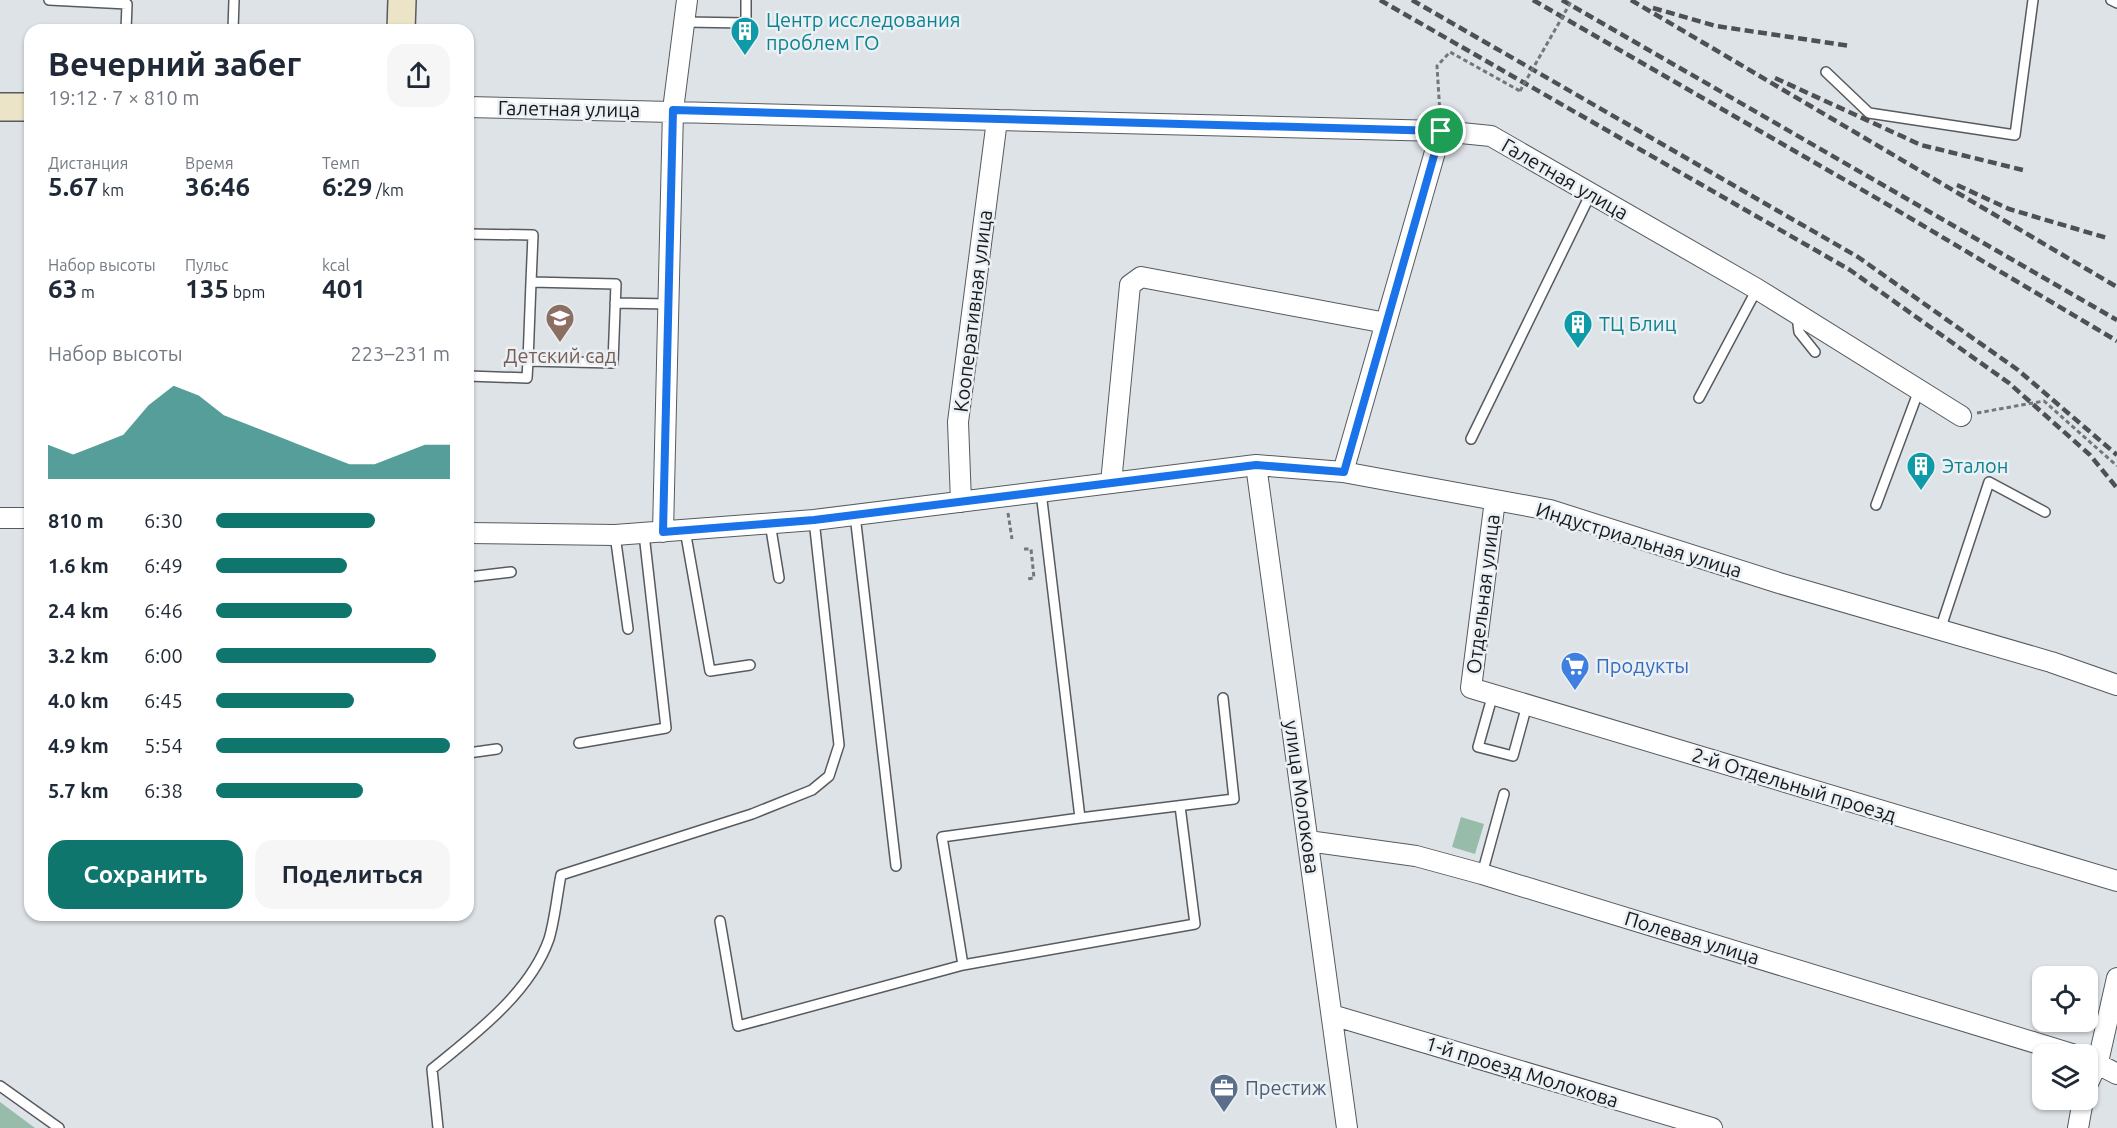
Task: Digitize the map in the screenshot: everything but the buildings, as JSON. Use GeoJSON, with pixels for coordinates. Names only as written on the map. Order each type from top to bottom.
{"type":"FeatureCollection","features":[{"type":"Feature","properties":{"kind":"street"},"geometry":{"type":"LineString","coordinates":[[401,24],[402,0]]}},
{"type":"Feature","properties":{"kind":"street"},"geometry":{"type":"LineString","coordinates":[[653,533],[669,304],[673,110],[687,0]]}},
{"type":"Feature","properties":{"kind":"street"},"geometry":{"type":"LineString","coordinates":[[0,107],[24,106]]}},
{"type":"Feature","properties":{"kind":"street","name":"Галетная улица"},"geometry":{"type":"LineString","coordinates":[[474,107],[673,110],[1441,131],[1491,136],[1757,289],[1961,416]]}},
{"type":"Feature","properties":{"kind":"street","name":"Кооперативная улица"},"geometry":{"type":"LineString","coordinates":[[961,502],[958,422],[997,120]]}},
{"type":"Feature","properties":{"kind":"street"},"geometry":{"type":"LineString","coordinates":[[1344,472],[1441,131]]}},
{"type":"Feature","properties":{"kind":"street"},"geometry":{"type":"LineString","coordinates":[[1111,483],[1130,285],[1141,277],[1386,323]]}},
{"type":"Feature","properties":{"kind":"street","name":"Индустриальная улица"},"geometry":{"type":"LineString","coordinates":[[474,533],[615,535],[814,520],[1256,465],[1344,472],[1550,510],[1779,583],[2117,685]]}},
{"type":"Feature","properties":{"kind":"street","name":"улица Молокова"},"geometry":{"type":"LineString","coordinates":[[1256,465],[1347,1128]]}},
{"type":"Feature","properties":{"kind":"street","name":"Отдельная улица"},"geometry":{"type":"LineString","coordinates":[[1471,688],[1495,500]]}},
{"type":"Feature","properties":{"kind":"street"},"geometry":{"type":"LineString","coordinates":[[0,518],[24,518]]}},
{"type":"Feature","properties":{"kind":"street","name":"2-й Отдельный проезд"},"geometry":{"type":"LineString","coordinates":[[1471,688],[2117,881]]}},
{"type":"Feature","properties":{"kind":"street","name":"Полевая улица"},"geometry":{"type":"LineString","coordinates":[[1308,841],[1416,856],[1482,874],[2039,1044]]}},
{"type":"Feature","properties":{"kind":"street"},"geometry":{"type":"LineString","coordinates":[[2098,1044],[2117,978]]}},
{"type":"Feature","properties":{"kind":"street","name":"1-й проезд Молокова"},"geometry":{"type":"LineString","coordinates":[[1332,1015],[1712,1128]]}},
{"type":"Feature","properties":{"kind":"street"},"geometry":{"type":"LineString","coordinates":[[2098,1064],[2117,1074]]}},
{"type":"Feature","properties":{"kind":"street"},"geometry":{"type":"LineString","coordinates":[[2078,1128],[2081,1110]]}},
{"type":"Feature","properties":{"kind":"lane"},"geometry":{"type":"LineString","coordinates":[[49,0],[127,4],[126,24]]}},
{"type":"Feature","properties":{"kind":"lane"},"geometry":{"type":"LineString","coordinates":[[233,24],[234,0]]}},
{"type":"Feature","properties":{"kind":"lane"},"geometry":{"type":"LineString","coordinates":[[685,22],[746,23],[746,0]]}},
{"type":"Feature","properties":{"kind":"lane"},"geometry":{"type":"LineString","coordinates":[[1826,72],[1869,113],[2015,135],[2033,0]]}},
{"type":"Feature","properties":{"kind":"lane"},"geometry":{"type":"LineString","coordinates":[[2111,0],[2117,3]]}},
{"type":"Feature","properties":{"kind":"lane"},"geometry":{"type":"LineString","coordinates":[[1471,439],[1591,193]]}},
{"type":"Feature","properties":{"kind":"lane"},"geometry":{"type":"LineString","coordinates":[[474,234],[533,236],[528,378],[474,376]]}},
{"type":"Feature","properties":{"kind":"lane"},"geometry":{"type":"LineString","coordinates":[[528,361],[614,363],[616,284],[531,282]]}},
{"type":"Feature","properties":{"kind":"lane"},"geometry":{"type":"LineString","coordinates":[[1699,398],[1757,289]]}},
{"type":"Feature","properties":{"kind":"lane"},"geometry":{"type":"LineString","coordinates":[[615,303],[669,304]]}},
{"type":"Feature","properties":{"kind":"lane"},"geometry":{"type":"LineString","coordinates":[[1796,313],[1799,333],[1815,352]]}},
{"type":"Feature","properties":{"kind":"lane"},"geometry":{"type":"LineString","coordinates":[[1876,505],[1911,406],[1919,390]]}},
{"type":"Feature","properties":{"kind":"lane"},"geometry":{"type":"LineString","coordinates":[[1940,630],[1989,483],[2045,512]]}},
{"type":"Feature","properties":{"kind":"lane"},"geometry":{"type":"LineString","coordinates":[[1041,492],[1080,818]]}},
{"type":"Feature","properties":{"kind":"lane"},"geometry":{"type":"LineString","coordinates":[[855,515],[896,866]]}},
{"type":"Feature","properties":{"kind":"lane"},"geometry":{"type":"LineString","coordinates":[[438,1128],[432,1069],[478,1032],[522,987],[549,939],[561,875],[752,814],[812,790],[829,776],[839,745],[814,520]]}},
{"type":"Feature","properties":{"kind":"lane"},"geometry":{"type":"LineString","coordinates":[[770,523],[779,578]]}},
{"type":"Feature","properties":{"kind":"lane"},"geometry":{"type":"LineString","coordinates":[[685,530],[710,671],[750,665]]}},
{"type":"Feature","properties":{"kind":"lane"},"geometry":{"type":"LineString","coordinates":[[579,743],[666,728],[653,533]]}},
{"type":"Feature","properties":{"kind":"lane"},"geometry":{"type":"LineString","coordinates":[[615,535],[628,629]]}},
{"type":"Feature","properties":{"kind":"lane"},"geometry":{"type":"LineString","coordinates":[[474,576],[511,572]]}},
{"type":"Feature","properties":{"kind":"lane"},"geometry":{"type":"LineString","coordinates":[[1493,694],[1478,747],[1513,756],[1527,705]]}},
{"type":"Feature","properties":{"kind":"lane"},"geometry":{"type":"LineString","coordinates":[[963,965],[942,837],[1234,799],[1223,698]]}},
{"type":"Feature","properties":{"kind":"lane"},"geometry":{"type":"LineString","coordinates":[[474,752],[497,748]]}},
{"type":"Feature","properties":{"kind":"lane"},"geometry":{"type":"LineString","coordinates":[[1482,874],[1504,794]]}},
{"type":"Feature","properties":{"kind":"lane"},"geometry":{"type":"LineString","coordinates":[[720,921],[738,1026],[963,965],[1195,924],[1180,806]]}},
{"type":"Feature","properties":{"kind":"lane"},"geometry":{"type":"LineString","coordinates":[[0,1086],[59,1128]]}},
{"type":"Feature","properties":{"kind":"path"},"geometry":{"type":"LineString","coordinates":[[1441,131],[1437,66],[1450,52],[1520,91],[1572,0]]}},
{"type":"Feature","properties":{"kind":"path"},"geometry":{"type":"LineString","coordinates":[[1961,416],[2044,401],[2117,466]]}},
{"type":"Feature","properties":{"kind":"path"},"geometry":{"type":"LineString","coordinates":[[1006,496],[1012,539]]}},
{"type":"Feature","properties":{"kind":"path"},"geometry":{"type":"LineString","coordinates":[[1024,549],[1031,549],[1034,578],[1027,579]]}},
{"type":"Feature","properties":{"kind":"green space"},"geometry":{"type":"Polygon","coordinates":[[[1461,817],[1484,824],[1475,854],[1452,847],[1461,817]]]}},
{"type":"Feature","properties":{"kind":"green space"},"geometry":{"type":"Polygon","coordinates":[[[0,1102],[35,1128],[0,1128],[0,1102]]]}},
{"type":"Feature","properties":{"kind":"railway"},"geometry":{"type":"LineString","coordinates":[[1380,0],[1850,270],[2009,383],[2090,455],[2117,488]]}},
{"type":"Feature","properties":{"kind":"railway"},"geometry":{"type":"LineString","coordinates":[[1412,0],[1858,257],[2018,370],[2117,455]]}},
{"type":"Feature","properties":{"kind":"railway"},"geometry":{"type":"LineString","coordinates":[[1533,0],[1890,206],[2117,341]]}},
{"type":"Feature","properties":{"kind":"railway"},"geometry":{"type":"LineString","coordinates":[[1562,0],[2117,320]]}},
{"type":"Feature","properties":{"kind":"railway"},"geometry":{"type":"LineString","coordinates":[[1631,0],[2117,287]]}},
{"type":"Feature","properties":{"kind":"railway"},"geometry":{"type":"LineString","coordinates":[[1653,8],[1716,26],[1850,46]]}},
{"type":"Feature","properties":{"kind":"railway"},"geometry":{"type":"LineString","coordinates":[[1775,78],[1921,145],[2023,170]]}},
{"type":"Feature","properties":{"kind":"railway"},"geometry":{"type":"LineString","coordinates":[[1957,185],[2009,209],[2107,238]]}},
{"type":"Feature","properties":{"kind":"place","name":"Центр исследования проблем ГО"},"geometry":{"type":"Point","coordinates":[745,56]}},
{"type":"Feature","properties":{"kind":"place","name":"Детский сад"},"geometry":{"type":"Point","coordinates":[560,344]}},
{"type":"Feature","properties":{"kind":"place","name":"ТЦ Блиц"},"geometry":{"type":"Point","coordinates":[1578,350]}},
{"type":"Feature","properties":{"kind":"place","name":"Эталон"},"geometry":{"type":"Point","coordinates":[1921,492]}},
{"type":"Feature","properties":{"kind":"place","name":"Продукты"},"geometry":{"type":"Point","coordinates":[1575,692]}},
{"type":"Feature","properties":{"kind":"place","name":"Престиж"},"geometry":{"type":"Point","coordinates":[1224,1114]}},
{"type":"Feature","properties":{"kind":"route"},"geometry":{"type":"LineString","coordinates":[[673,110],[1441,131],[1344,472],[1256,465],[814,520],[663,532],[673,110]]}}]}
